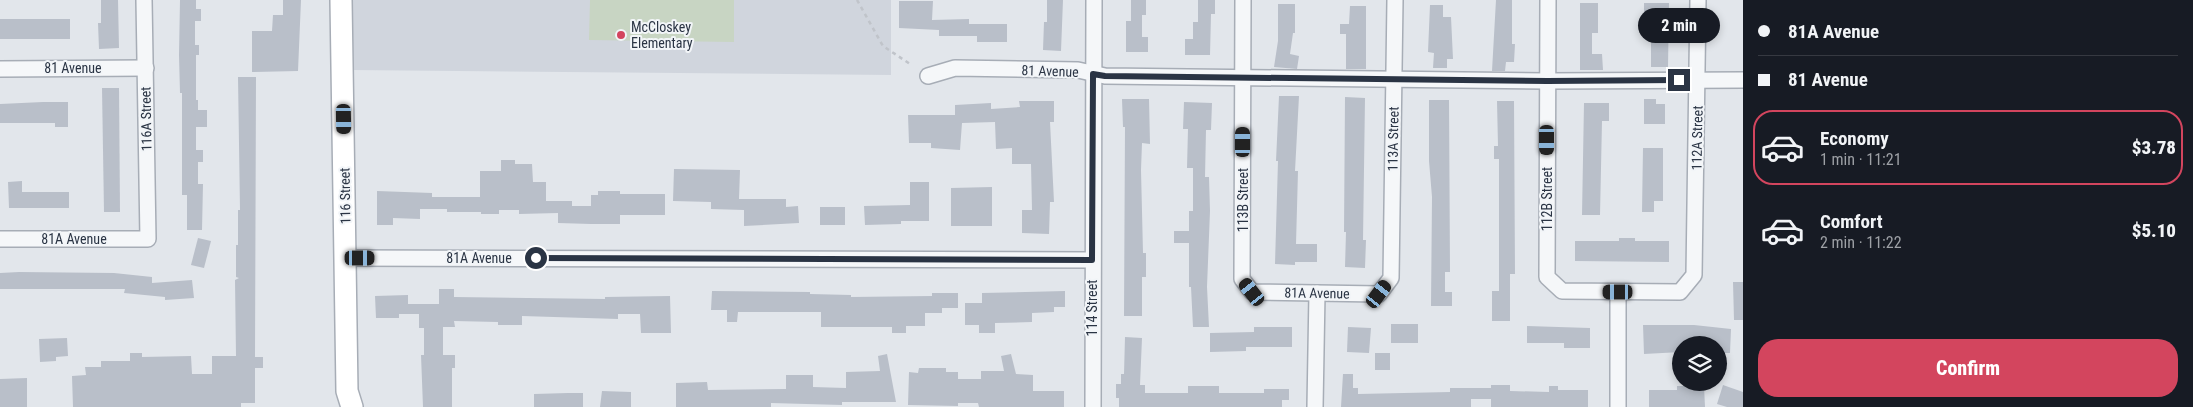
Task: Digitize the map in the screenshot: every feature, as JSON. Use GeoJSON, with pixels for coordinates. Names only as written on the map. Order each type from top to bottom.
{"type":"FeatureCollection","features":[{"type":"Feature","properties":{"kind":"street","name":"116A Street"},"geometry":{"type":"LineString","coordinates":[[144,0],[148,239]]}},
{"type":"Feature","properties":{"kind":"street","name":"116 Street"},"geometry":{"type":"LineString","coordinates":[[341,0],[347,402]]}},
{"type":"Feature","properties":{"kind":"street","name":"114 Street"},"geometry":{"type":"LineString","coordinates":[[1093,407],[1094,0]]}},
{"type":"Feature","properties":{"kind":"street","name":"113B Street"},"geometry":{"type":"LineString","coordinates":[[1242,279],[1244,0]]}},
{"type":"Feature","properties":{"kind":"street","name":"113A Street"},"geometry":{"type":"LineString","coordinates":[[1391,278],[1395,0]]}},
{"type":"Feature","properties":{"kind":"street","name":"112B Street"},"geometry":{"type":"LineString","coordinates":[[1548,0],[1548,277],[1562,291],[1618,292]]}},
{"type":"Feature","properties":{"kind":"street","name":"112A Street"},"geometry":{"type":"LineString","coordinates":[[1618,292],[1680,292],[1694,275],[1698,0]]}},
{"type":"Feature","properties":{"kind":"street","name":"81 Avenue"},"geometry":{"type":"LineString","coordinates":[[0,69],[146,68]]}},
{"type":"Feature","properties":{"kind":"street","name":"81 Avenue"},"geometry":{"type":"LineString","coordinates":[[928,76],[955,68],[1078,70],[1105,76],[1547,81],[1743,80]]}},
{"type":"Feature","properties":{"kind":"street","name":"81A Avenue"},"geometry":{"type":"LineString","coordinates":[[0,239],[148,239]]}},
{"type":"Feature","properties":{"kind":"street","name":"81A Avenue"},"geometry":{"type":"LineString","coordinates":[[346,258],[1092,260]]}},
{"type":"Feature","properties":{"kind":"street","name":"81A Avenue"},"geometry":{"type":"LineString","coordinates":[[1242,279],[1252,292],[1379,294],[1391,278]]}},
{"type":"Feature","properties":{"kind":"street"},"geometry":{"type":"LineString","coordinates":[[1618,292],[1618,407]]}},
{"type":"Feature","properties":{"kind":"street"},"geometry":{"type":"LineString","coordinates":[[1315,407],[1317,293]]}},
{"type":"Feature","properties":{"kind":"path"},"geometry":{"type":"LineString","coordinates":[[857,0],[883,46],[910,64]]}},
{"type":"Feature","properties":{"kind":"shaded area","name":"McCloskey Elementary"},"geometry":{"type":"Polygon","coordinates":[[[352,0],[891,0],[891,75],[351,70],[352,0]]]}},
{"type":"Feature","properties":{"kind":"green space"},"geometry":{"type":"Polygon","coordinates":[[[590,0],[734,0],[734,42],[589,40],[590,0]]]}},
{"type":"Feature","properties":{"kind":"building"},"geometry":{"type":"Polygon","coordinates":[[[101,0],[118,0],[119,48],[99,49],[98,23],[101,23],[101,0]]]}},
{"type":"Feature","properties":{"kind":"building"},"geometry":{"type":"Polygon","coordinates":[[[180,0],[196,0],[196,9],[201,9],[201,21],[195,21],[195,45],[199,45],[199,55],[196,55],[196,100],[198,100],[198,110],[207,110],[207,127],[196,127],[196,150],[203,150],[203,162],[198,162],[198,184],[203,184],[202,230],[187,230],[187,195],[182,195],[182,93],[180,93],[179,55],[180,0]]]}},
{"type":"Feature","properties":{"kind":"building"},"geometry":{"type":"Polygon","coordinates":[[[283,0],[301,0],[298,71],[252,72],[252,31],[272,31],[273,15],[283,15],[283,0]]]}},
{"type":"Feature","properties":{"kind":"building"},"geometry":{"type":"Polygon","coordinates":[[[1047,0],[1063,0],[1061,51],[1043,50],[1044,22],[1047,22],[1047,0]]]}},
{"type":"Feature","properties":{"kind":"building"},"geometry":{"type":"Polygon","coordinates":[[[1131,0],[1146,0],[1146,15],[1142,15],[1142,37],[1148,37],[1148,52],[1126,52],[1126,21],[1131,21],[1131,0]]]}},
{"type":"Feature","properties":{"kind":"building"},"geometry":{"type":"Polygon","coordinates":[[[1198,0],[1215,0],[1215,14],[1211,14],[1210,55],[1185,55],[1185,39],[1193,39],[1193,22],[1198,22],[1198,0]]]}},
{"type":"Feature","properties":{"kind":"building"},"geometry":{"type":"Polygon","coordinates":[[[1496,0],[1512,0],[1512,44],[1515,44],[1514,62],[1506,62],[1505,71],[1492,71],[1496,0]]]}},
{"type":"Feature","properties":{"kind":"building"},"geometry":{"type":"Polygon","coordinates":[[[899,1],[933,1],[932,20],[969,19],[969,24],[1007,24],[1007,42],[977,42],[977,36],[939,36],[939,30],[899,28],[899,1]]]}},
{"type":"Feature","properties":{"kind":"building"},"geometry":{"type":"Polygon","coordinates":[[[1580,3],[1598,3],[1598,33],[1592,33],[1592,54],[1602,54],[1603,70],[1580,70],[1580,3]]]}},
{"type":"Feature","properties":{"kind":"building"},"geometry":{"type":"Polygon","coordinates":[[[1644,3],[1669,3],[1668,67],[1651,67],[1651,32],[1644,32],[1644,3]]]}},
{"type":"Feature","properties":{"kind":"building"},"geometry":{"type":"Polygon","coordinates":[[[1278,4],[1295,4],[1295,33],[1293,33],[1290,54],[1299,56],[1297,69],[1274,67],[1278,41],[1278,4]]]}},
{"type":"Feature","properties":{"kind":"building"},"geometry":{"type":"Polygon","coordinates":[[[1430,5],[1443,5],[1443,17],[1451,17],[1453,59],[1447,59],[1447,68],[1433,68],[1434,53],[1428,52],[1430,5]]]}},
{"type":"Feature","properties":{"kind":"building"},"geometry":{"type":"Polygon","coordinates":[[[1350,6],[1366,6],[1366,69],[1346,69],[1346,34],[1340,34],[1340,24],[1349,24],[1350,6]]]}},
{"type":"Feature","properties":{"kind":"building"},"geometry":{"type":"Polygon","coordinates":[[[0,19],[70,19],[70,39],[0,39],[0,19]]]}},
{"type":"Feature","properties":{"kind":"building"},"geometry":{"type":"Polygon","coordinates":[[[238,77],[256,77],[255,357],[263,357],[263,368],[255,368],[255,403],[241,403],[241,407],[73,407],[72,376],[86,375],[85,367],[101,367],[101,361],[130,361],[130,353],[142,353],[142,357],[191,356],[192,374],[212,374],[212,356],[236,356],[235,280],[239,278],[236,277],[236,245],[238,245],[238,210],[240,210],[238,77]]]}},
{"type":"Feature","properties":{"kind":"building"},"geometry":{"type":"Polygon","coordinates":[[[102,88],[119,88],[120,212],[104,212],[102,88]]]}},
{"type":"Feature","properties":{"kind":"building"},"geometry":{"type":"Polygon","coordinates":[[[1279,96],[1299,96],[1295,171],[1298,171],[1296,244],[1317,244],[1317,262],[1295,262],[1295,265],[1275,264],[1279,96]]]}},
{"type":"Feature","properties":{"kind":"building"},"geometry":{"type":"Polygon","coordinates":[[[1345,97],[1365,98],[1363,240],[1366,240],[1365,268],[1345,267],[1345,97]]]}},
{"type":"Feature","properties":{"kind":"building"},"geometry":{"type":"Polygon","coordinates":[[[1122,99],[1149,99],[1150,144],[1142,143],[1141,170],[1143,253],[1146,253],[1146,277],[1142,277],[1142,316],[1124,316],[1125,127],[1123,127],[1122,99]]]}},
{"type":"Feature","properties":{"kind":"building"},"geometry":{"type":"Polygon","coordinates":[[[1644,99],[1656,99],[1656,104],[1665,104],[1665,124],[1644,124],[1644,99]]]}},
{"type":"Feature","properties":{"kind":"building"},"geometry":{"type":"Polygon","coordinates":[[[1429,100],[1449,100],[1450,272],[1445,272],[1445,292],[1452,292],[1452,306],[1431,306],[1432,197],[1429,161],[1429,100]]]}},
{"type":"Feature","properties":{"kind":"building"},"geometry":{"type":"Polygon","coordinates":[[[1019,101],[1054,101],[1054,122],[1050,122],[1054,202],[1050,202],[1049,234],[1022,233],[1022,210],[1032,210],[1031,164],[1012,164],[1012,148],[996,149],[995,122],[962,123],[960,150],[931,148],[931,143],[909,143],[908,115],[955,115],[955,105],[991,103],[991,109],[1020,107],[1019,101]]]}},
{"type":"Feature","properties":{"kind":"building"},"geometry":{"type":"Polygon","coordinates":[[[1497,101],[1514,101],[1515,274],[1510,274],[1510,321],[1492,321],[1492,291],[1499,291],[1499,159],[1494,159],[1494,146],[1498,146],[1497,101]]]}},
{"type":"Feature","properties":{"kind":"building"},"geometry":{"type":"Polygon","coordinates":[[[68,102],[68,127],[55,127],[55,123],[0,123],[0,104],[68,102]]]}},
{"type":"Feature","properties":{"kind":"building"},"geometry":{"type":"Polygon","coordinates":[[[1184,102],[1212,103],[1211,130],[1206,130],[1205,177],[1209,177],[1210,211],[1207,287],[1209,327],[1193,327],[1191,287],[1189,287],[1189,243],[1174,243],[1174,231],[1189,231],[1189,211],[1193,211],[1193,168],[1187,168],[1188,129],[1183,129],[1184,102]]]}},
{"type":"Feature","properties":{"kind":"building"},"geometry":{"type":"Polygon","coordinates":[[[1584,103],[1609,103],[1609,121],[1602,121],[1600,215],[1582,215],[1584,103]]]}},
{"type":"Feature","properties":{"kind":"building"},"geometry":{"type":"Polygon","coordinates":[[[1643,148],[1663,148],[1663,201],[1654,201],[1654,212],[1642,212],[1643,148]]]}},
{"type":"Feature","properties":{"kind":"building"},"geometry":{"type":"Polygon","coordinates":[[[501,160],[515,160],[515,164],[532,164],[533,182],[546,182],[546,201],[572,201],[572,206],[591,206],[591,195],[598,195],[598,191],[620,191],[620,194],[665,194],[665,215],[620,215],[620,224],[591,224],[558,223],[558,213],[519,214],[519,210],[499,210],[499,214],[481,214],[481,212],[447,212],[447,209],[420,209],[420,219],[393,218],[393,225],[377,225],[377,191],[432,193],[432,197],[480,197],[480,171],[501,171],[501,160]]]}},
{"type":"Feature","properties":{"kind":"building"},"geometry":{"type":"Polygon","coordinates":[[[674,169],[740,170],[739,199],[786,199],[786,207],[798,206],[799,223],[744,226],[744,210],[711,209],[711,202],[673,201],[674,169]]]}},
{"type":"Feature","properties":{"kind":"building"},"geometry":{"type":"Polygon","coordinates":[[[22,181],[22,192],[69,192],[69,208],[9,208],[8,182],[22,181]]]}},
{"type":"Feature","properties":{"kind":"building"},"geometry":{"type":"Polygon","coordinates":[[[910,182],[929,182],[929,221],[901,221],[901,224],[865,225],[864,206],[910,205],[910,182]]]}},
{"type":"Feature","properties":{"kind":"building"},"geometry":{"type":"Polygon","coordinates":[[[992,187],[992,226],[951,226],[951,188],[992,187]]]}},
{"type":"Feature","properties":{"kind":"building"},"geometry":{"type":"Polygon","coordinates":[[[820,207],[845,207],[845,225],[820,225],[820,207]]]}},
{"type":"Feature","properties":{"kind":"building"},"geometry":{"type":"Polygon","coordinates":[[[198,238],[211,241],[204,268],[191,265],[198,238]]]}},
{"type":"Feature","properties":{"kind":"building"},"geometry":{"type":"Polygon","coordinates":[[[1619,238],[1635,238],[1635,241],[1669,241],[1669,262],[1575,261],[1575,241],[1619,241],[1619,238]]]}},
{"type":"Feature","properties":{"kind":"building"},"geometry":{"type":"Polygon","coordinates":[[[0,273],[114,273],[152,277],[152,283],[192,280],[194,298],[165,300],[165,297],[124,293],[125,289],[0,289],[0,273]]]}},
{"type":"Feature","properties":{"kind":"building"},"geometry":{"type":"Polygon","coordinates":[[[1733,282],[1743,282],[1743,320],[1734,320],[1733,282]]]}},
{"type":"Feature","properties":{"kind":"building"},"geometry":{"type":"Polygon","coordinates":[[[439,289],[454,289],[454,297],[605,299],[605,297],[670,296],[671,333],[641,333],[640,314],[618,314],[618,319],[522,316],[522,325],[498,325],[498,322],[454,321],[455,327],[443,327],[443,355],[455,355],[455,368],[452,368],[452,407],[423,407],[421,355],[424,355],[424,328],[419,328],[419,314],[399,314],[399,318],[376,318],[375,296],[408,295],[408,304],[439,304],[439,289]]]}},
{"type":"Feature","properties":{"kind":"building"},"geometry":{"type":"Polygon","coordinates":[[[712,291],[810,292],[810,294],[851,295],[851,297],[932,296],[932,293],[958,293],[958,308],[942,308],[942,313],[925,313],[925,326],[906,326],[906,333],[892,333],[892,327],[821,327],[821,312],[738,312],[737,322],[727,322],[727,310],[711,310],[712,291]]]}},
{"type":"Feature","properties":{"kind":"building"},"geometry":{"type":"Polygon","coordinates":[[[1065,291],[1065,307],[1054,307],[1054,312],[1032,313],[1032,322],[995,323],[995,333],[979,333],[979,325],[965,325],[965,303],[982,303],[982,293],[1065,291]]]}},
{"type":"Feature","properties":{"kind":"building"},"geometry":{"type":"Polygon","coordinates":[[[1391,324],[1418,324],[1418,343],[1391,343],[1391,324]]]}},
{"type":"Feature","properties":{"kind":"building"},"geometry":{"type":"Polygon","coordinates":[[[1643,325],[1694,325],[1731,329],[1730,353],[1727,353],[1727,336],[1672,336],[1672,352],[1644,354],[1643,325]]]}},
{"type":"Feature","properties":{"kind":"building"},"geometry":{"type":"Polygon","coordinates":[[[1527,326],[1590,328],[1590,348],[1564,348],[1564,343],[1527,343],[1527,326]]]}},
{"type":"Feature","properties":{"kind":"building"},"geometry":{"type":"Polygon","coordinates":[[[1254,327],[1292,327],[1292,347],[1246,347],[1246,351],[1210,352],[1210,333],[1254,332],[1254,327]]]}},
{"type":"Feature","properties":{"kind":"building"},"geometry":{"type":"Polygon","coordinates":[[[1348,327],[1371,328],[1369,353],[1347,352],[1348,327]]]}},
{"type":"Feature","properties":{"kind":"building"},"geometry":{"type":"Polygon","coordinates":[[[1125,337],[1142,338],[1140,385],[1145,385],[1145,393],[1188,393],[1188,386],[1219,386],[1219,393],[1264,393],[1264,389],[1289,389],[1289,400],[1282,400],[1282,407],[1119,407],[1119,398],[1116,398],[1116,384],[1121,384],[1121,374],[1124,374],[1125,337]]]}},
{"type":"Feature","properties":{"kind":"building"},"geometry":{"type":"Polygon","coordinates":[[[67,338],[68,356],[56,357],[56,361],[40,362],[39,339],[67,338]]]}},
{"type":"Feature","properties":{"kind":"building"},"geometry":{"type":"Polygon","coordinates":[[[1375,353],[1390,353],[1390,370],[1375,370],[1375,353]]]}},
{"type":"Feature","properties":{"kind":"building"},"geometry":{"type":"Polygon","coordinates":[[[887,354],[896,402],[842,402],[842,405],[771,403],[771,407],[676,407],[676,383],[707,382],[708,390],[786,389],[786,375],[813,375],[813,387],[846,388],[846,372],[880,371],[878,356],[887,354]]]}},
{"type":"Feature","properties":{"kind":"building"},"geometry":{"type":"Polygon","coordinates":[[[1011,354],[1016,374],[1033,375],[1033,391],[1064,391],[1064,407],[979,407],[978,403],[958,403],[958,406],[908,405],[909,372],[918,373],[919,368],[946,368],[946,372],[958,372],[958,379],[981,379],[981,371],[1004,371],[1001,356],[1011,354]]]}},
{"type":"Feature","properties":{"kind":"building"},"geometry":{"type":"Polygon","coordinates":[[[1343,374],[1353,374],[1353,388],[1358,388],[1358,394],[1450,392],[1450,388],[1491,388],[1491,385],[1510,385],[1510,391],[1549,392],[1549,386],[1558,386],[1558,390],[1588,390],[1588,407],[1491,407],[1491,399],[1471,399],[1471,407],[1341,407],[1343,374]]]}},
{"type":"Feature","properties":{"kind":"building"},"geometry":{"type":"Polygon","coordinates":[[[27,378],[27,407],[0,407],[0,379],[27,378]]]}},
{"type":"Feature","properties":{"kind":"building"},"geometry":{"type":"Polygon","coordinates":[[[1727,386],[1743,392],[1743,407],[1727,407],[1717,404],[1721,391],[1727,391],[1727,386]]]}},
{"type":"Feature","properties":{"kind":"building"},"geometry":{"type":"Polygon","coordinates":[[[1649,390],[1704,391],[1705,407],[1649,407],[1649,390]]]}},
{"type":"Feature","properties":{"kind":"building"},"geometry":{"type":"Polygon","coordinates":[[[602,391],[631,392],[631,407],[600,407],[602,391]]]}},
{"type":"Feature","properties":{"kind":"building"},"geometry":{"type":"Polygon","coordinates":[[[583,393],[583,407],[534,407],[534,394],[583,393]]]}},
{"type":"Feature","properties":{"kind":"place","name":"McCloskey Elementary"},"geometry":{"type":"Point","coordinates":[621,35]}},
{"type":"Feature","properties":{"kind":"route"},"geometry":{"type":"LineString","coordinates":[[536,258],[1092,260],[1093,74],[1105,76],[1394,80],[1679,80]]}}]}
